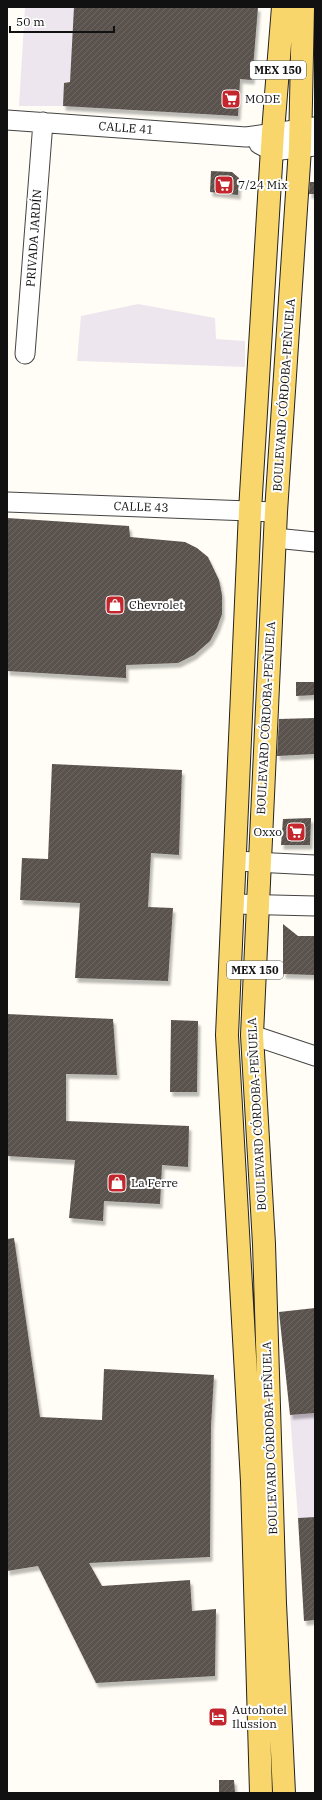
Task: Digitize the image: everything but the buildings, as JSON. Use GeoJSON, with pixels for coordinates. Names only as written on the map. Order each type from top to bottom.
{"type":"FeatureCollection","features":[{"type":"Feature","properties":{"kind":"main road","name":"BOULEVARD CÓRDOBA-PEÑUELA"},"geometry":{"type":"LineString","coordinates":[[261,1793],[252,1482],[227,1035],[250,511],[283,7]]}},
{"type":"Feature","properties":{"kind":"main road","name":"BOULEVARD CÓRDOBA-PEÑUELA"},"geometry":{"type":"LineString","coordinates":[[284,1793],[275,1603],[264,1244],[252,1035],[276,512],[307,138],[303,7]]}},
{"type":"Feature","properties":{"kind":"main road"},"geometry":{"type":"LineString","coordinates":[[227,1035],[252,1035]]}},
{"type":"Feature","properties":{"kind":"street","name":"CALLE 41"},"geometry":{"type":"LineString","coordinates":[[7,120],[246,137],[273,142]]}},
{"type":"Feature","properties":{"kind":"street","name":"PRIVADA JARDÍN"},"geometry":{"type":"LineString","coordinates":[[25,354],[43,122]]}},
{"type":"Feature","properties":{"kind":"street"},"geometry":{"type":"LineString","coordinates":[[273,142],[307,138]]}},
{"type":"Feature","properties":{"kind":"street","name":"CALLE 43"},"geometry":{"type":"LineString","coordinates":[[7,502],[276,512]]}},
{"type":"Feature","properties":{"kind":"street"},"geometry":{"type":"LineString","coordinates":[[275,538],[315,542]]}},
{"type":"Feature","properties":{"kind":"street"},"geometry":{"type":"LineString","coordinates":[[235,861],[315,865]]}},
{"type":"Feature","properties":{"kind":"street"},"geometry":{"type":"LineString","coordinates":[[233,904],[315,906]]}},
{"type":"Feature","properties":{"kind":"street"},"geometry":{"type":"LineString","coordinates":[[252,1035],[315,1056]]}},
{"type":"Feature","properties":{"kind":"shaded area"},"geometry":{"type":"Polygon","coordinates":[[[25,7],[258,7],[252,80],[240,79],[238,116],[63,106],[19,106],[25,7]]]}},
{"type":"Feature","properties":{"kind":"shaded area"},"geometry":{"type":"Polygon","coordinates":[[[138,304],[215,318],[216,339],[245,341],[245,367],[77,361],[81,316],[138,304]]]}},
{"type":"Feature","properties":{"kind":"shaded area"},"geometry":{"type":"Polygon","coordinates":[[[315,1413],[315,1517],[298,1518],[290,1415],[315,1413]]]}},
{"type":"Feature","properties":{"kind":"place","name":"MODE"},"geometry":{"type":"Point","coordinates":[231,99]}},
{"type":"Feature","properties":{"kind":"place","name":"7/24 Mix"},"geometry":{"type":"Point","coordinates":[224,185]}},
{"type":"Feature","properties":{"kind":"place","name":"Chevrolet"},"geometry":{"type":"Point","coordinates":[115,605]}},
{"type":"Feature","properties":{"kind":"place","name":"Oxxo"},"geometry":{"type":"Point","coordinates":[296,832]}},
{"type":"Feature","properties":{"kind":"place","name":"La Ferre"},"geometry":{"type":"Point","coordinates":[117,1183]}},
{"type":"Feature","properties":{"kind":"place","name":"Autohotel Ilussion"},"geometry":{"type":"Point","coordinates":[218,1717]}}]}
